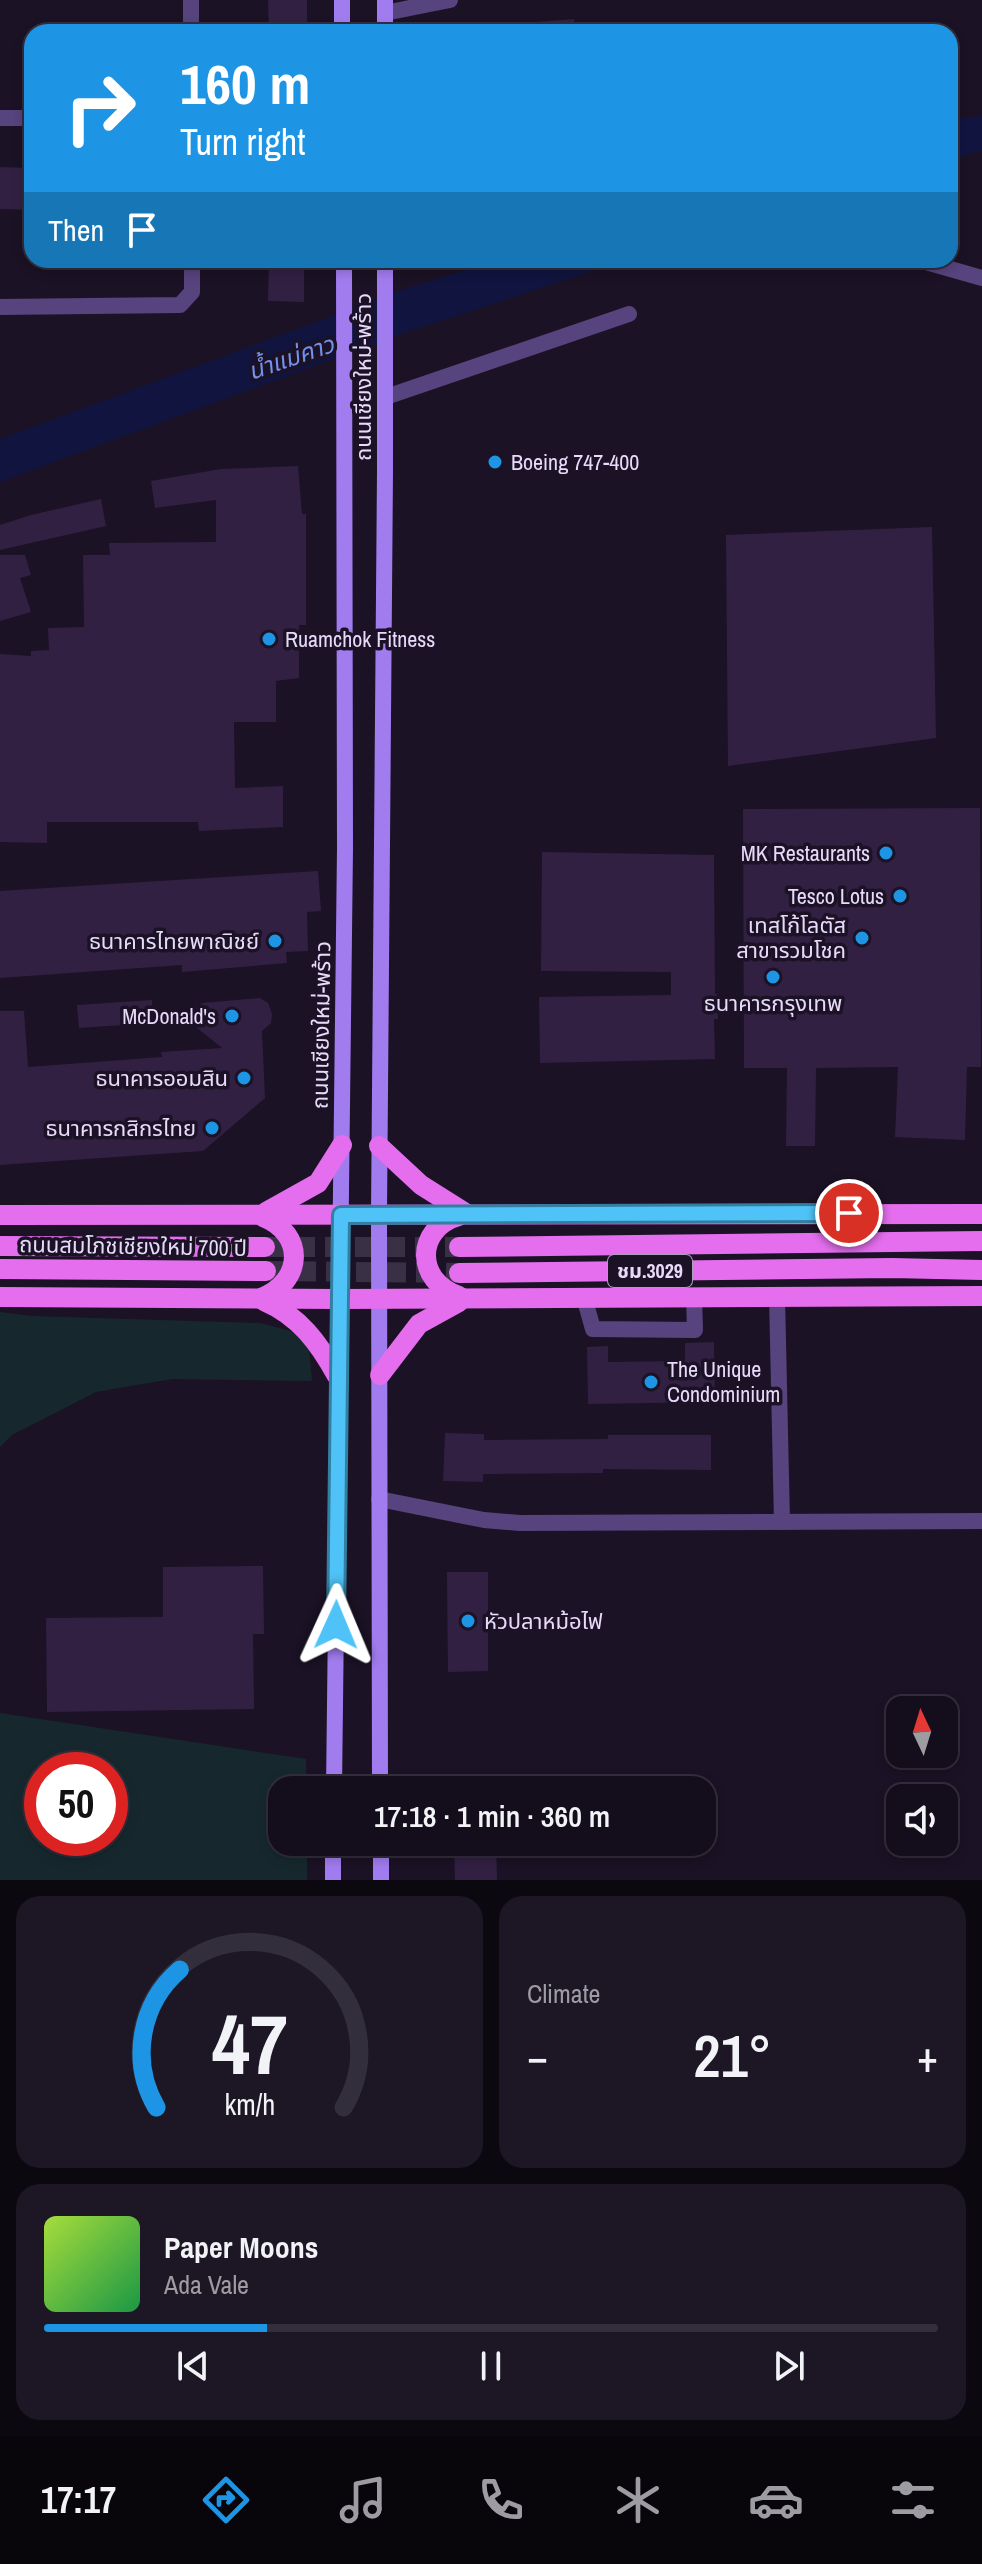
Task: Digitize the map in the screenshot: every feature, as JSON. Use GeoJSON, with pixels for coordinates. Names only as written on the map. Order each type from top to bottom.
{"type":"FeatureCollection","features":[{"type":"Feature","properties":{"kind":"main road"},"geometry":{"type":"LineString","coordinates":[[342,0],[342,24]]}},
{"type":"Feature","properties":{"kind":"main road","name":"ถนนเชียงใหม่-พร้าว"},"geometry":{"type":"LineString","coordinates":[[334,1776],[345,848],[344,268]]}},
{"type":"Feature","properties":{"kind":"main road","name":"ถนนเชียงใหม่-พร้าว"},"geometry":{"type":"LineString","coordinates":[[380,1776],[379,1146],[385,268]]}},
{"type":"Feature","properties":{"kind":"main road"},"geometry":{"type":"LineString","coordinates":[[259,1216],[318,1183],[342,1145]]}},
{"type":"Feature","properties":{"kind":"main road"},"geometry":{"type":"LineString","coordinates":[[379,1146],[421,1185],[468,1215]]}},
{"type":"Feature","properties":{"kind":"main road"},"geometry":{"type":"LineString","coordinates":[[0,1215],[982,1214]]}},
{"type":"Feature","properties":{"kind":"main road"},"geometry":{"type":"LineString","coordinates":[[467,1298],[443,1289],[433,1279],[426,1255],[434,1231],[444,1222],[468,1215]]}},
{"type":"Feature","properties":{"kind":"main road"},"geometry":{"type":"LineString","coordinates":[[259,1216],[282,1228],[294,1251],[294,1264],[282,1287],[259,1299]]}},
{"type":"Feature","properties":{"kind":"main road","name":"ชม.3029"},"geometry":{"type":"LineString","coordinates":[[459,1247],[982,1241]]}},
{"type":"Feature","properties":{"kind":"main road","name":"ถนนสมโภชเชียงใหม่ 700 ปี"},"geometry":{"type":"LineString","coordinates":[[0,1246],[265,1247]]}},
{"type":"Feature","properties":{"kind":"main road","name":"ชม.3029"},"geometry":{"type":"LineString","coordinates":[[459,1273],[892,1268],[982,1270]]}},
{"type":"Feature","properties":{"kind":"main road","name":"ถนนสมโภชเชียงใหม่ 700 ปี"},"geometry":{"type":"LineString","coordinates":[[0,1269],[266,1271]]}},
{"type":"Feature","properties":{"kind":"main road"},"geometry":{"type":"LineString","coordinates":[[0,1297],[982,1296]]}},
{"type":"Feature","properties":{"kind":"main road"},"geometry":{"type":"LineString","coordinates":[[380,1375],[419,1324],[467,1298]]}},
{"type":"Feature","properties":{"kind":"main road"},"geometry":{"type":"LineString","coordinates":[[259,1299],[277,1306],[322,1347],[337,1376]]}},
{"type":"Feature","properties":{"kind":"main road"},"geometry":{"type":"LineString","coordinates":[[333,1856],[333,1880]]}},
{"type":"Feature","properties":{"kind":"main road"},"geometry":{"type":"LineString","coordinates":[[381,1856],[381,1880]]}},
{"type":"Feature","properties":{"kind":"street"},"geometry":{"type":"LineString","coordinates":[[191,0],[191,24]]}},
{"type":"Feature","properties":{"kind":"street"},"geometry":{"type":"LineString","coordinates":[[385,7],[450,0]]}},
{"type":"Feature","properties":{"kind":"street"},"geometry":{"type":"LineString","coordinates":[[0,118],[24,118]]}},
{"type":"Feature","properties":{"kind":"street"},"geometry":{"type":"LineString","coordinates":[[0,307],[180,305],[192,292],[192,268]]}},
{"type":"Feature","properties":{"kind":"street"},"geometry":{"type":"LineString","coordinates":[[947,268],[982,278]]}},
{"type":"Feature","properties":{"kind":"street"},"geometry":{"type":"LineString","coordinates":[[386,397],[629,314]]}},
{"type":"Feature","properties":{"kind":"street"},"geometry":{"type":"LineString","coordinates":[[584,1297],[593,1329],[695,1330],[694,1296]]}},
{"type":"Feature","properties":{"kind":"street"},"geometry":{"type":"LineString","coordinates":[[777,1296],[782,1522]]}},
{"type":"Feature","properties":{"kind":"street"},"geometry":{"type":"LineString","coordinates":[[379,1499],[484,1520],[520,1523],[982,1521]]}},
{"type":"Feature","properties":{"kind":"shaded area"},"geometry":{"type":"Polygon","coordinates":[[[0,1312],[33,1316],[260,1323],[291,1331],[309,1348],[312,1381],[172,1379],[96,1392],[12,1435],[0,1447],[0,1312]]]}},
{"type":"Feature","properties":{"kind":"shaded area"},"geometry":{"type":"Polygon","coordinates":[[[0,1713],[306,1759],[306,1776],[268,1776],[268,1856],[307,1856],[307,1880],[0,1880],[0,1713]]]}},
{"type":"Feature","properties":{"kind":"water"},"geometry":{"type":"Polygon","coordinates":[[[982,116],[982,151],[958,158],[958,120],[982,116]]]}},
{"type":"Feature","properties":{"kind":"water","name":"น้ำแม่คาว"},"geometry":{"type":"Polygon","coordinates":[[[473,268],[602,268],[404,333],[0,482],[0,439],[413,286],[473,268]]]}},
{"type":"Feature","properties":{"kind":"building"},"geometry":{"type":"Polygon","coordinates":[[[268,0],[307,0],[307,24],[269,24],[268,0]]]}},
{"type":"Feature","properties":{"kind":"building"},"geometry":{"type":"Polygon","coordinates":[[[574,19],[574,24],[535,24],[574,19]]]}},
{"type":"Feature","properties":{"kind":"building"},"geometry":{"type":"Polygon","coordinates":[[[0,167],[24,168],[24,210],[0,209],[0,167]]]}},
{"type":"Feature","properties":{"kind":"building"},"geometry":{"type":"Polygon","coordinates":[[[269,268],[304,268],[304,302],[268,301],[269,268]]]}},
{"type":"Feature","properties":{"kind":"building"},"geometry":{"type":"Polygon","coordinates":[[[298,466],[302,514],[306,514],[306,625],[299,625],[299,678],[276,681],[276,722],[234,722],[235,788],[283,786],[283,827],[199,831],[198,822],[47,822],[47,843],[0,842],[0,654],[31,656],[31,651],[49,650],[48,628],[84,627],[83,555],[110,555],[109,543],[216,542],[216,500],[155,508],[151,481],[221,469],[298,466]]]}},
{"type":"Feature","properties":{"kind":"building"},"geometry":{"type":"Polygon","coordinates":[[[101,499],[106,526],[0,550],[0,525],[101,499]]]}},
{"type":"Feature","properties":{"kind":"building"},"geometry":{"type":"Polygon","coordinates":[[[932,527],[936,738],[728,766],[726,535],[932,527]]]}},
{"type":"Feature","properties":{"kind":"building"},"geometry":{"type":"Polygon","coordinates":[[[0,555],[25,555],[31,575],[20,578],[31,612],[0,621],[0,555]]]}},
{"type":"Feature","properties":{"kind":"building","name":"เทสโก้โลตัส สาขารวมโชค"},"geometry":{"type":"Polygon","coordinates":[[[980,808],[981,1067],[967,1067],[965,1140],[895,1137],[898,1067],[816,1068],[815,1146],[786,1146],[787,1068],[744,1068],[743,809],[980,808]]]}},
{"type":"Feature","properties":{"kind":"building"},"geometry":{"type":"Polygon","coordinates":[[[542,852],[714,855],[718,1019],[714,1019],[715,1059],[540,1063],[539,997],[671,995],[671,972],[541,971],[542,852]]]}},
{"type":"Feature","properties":{"kind":"building"},"geometry":{"type":"Polygon","coordinates":[[[318,871],[321,911],[307,912],[308,951],[286,952],[287,963],[182,972],[182,965],[0,978],[0,891],[318,871]]]}},
{"type":"Feature","properties":{"kind":"building"},"geometry":{"type":"Polygon","coordinates":[[[260,998],[268,1003],[272,1014],[271,1023],[262,1031],[265,1098],[203,1151],[0,1165],[0,1011],[24,1011],[28,1067],[162,1057],[161,1052],[222,1048],[196,1027],[194,1009],[202,1003],[260,998]]]}},
{"type":"Feature","properties":{"kind":"building"},"geometry":{"type":"Polygon","coordinates":[[[152,1000],[153,1023],[79,1028],[77,1005],[152,1000]]]}},
{"type":"Feature","properties":{"kind":"building","name":"The Unique Condominium"},"geometry":{"type":"Polygon","coordinates":[[[714,1342],[715,1402],[588,1404],[587,1347],[608,1346],[608,1362],[685,1361],[685,1343],[714,1342]]]}},
{"type":"Feature","properties":{"kind":"building"},"geometry":{"type":"Polygon","coordinates":[[[445,1433],[484,1434],[484,1440],[711,1435],[711,1470],[603,1469],[603,1473],[483,1474],[483,1482],[443,1481],[445,1433]]]}},
{"type":"Feature","properties":{"kind":"building"},"geometry":{"type":"Polygon","coordinates":[[[263,1566],[264,1634],[253,1634],[254,1709],[47,1712],[46,1618],[163,1617],[163,1567],[263,1566]]]}},
{"type":"Feature","properties":{"kind":"building","name":"หัวปลาหม้อไฟ"},"geometry":{"type":"Polygon","coordinates":[[[447,1572],[488,1572],[488,1671],[448,1672],[447,1572]]]}},
{"type":"Feature","properties":{"kind":"building"},"geometry":{"type":"Polygon","coordinates":[[[454,1856],[496,1856],[497,1880],[455,1880],[454,1856]]]}},
{"type":"Feature","properties":{"kind":"tunnel"},"geometry":{"type":"LineString","coordinates":[[265,1247],[459,1247]]}},
{"type":"Feature","properties":{"kind":"tunnel"},"geometry":{"type":"LineString","coordinates":[[266,1271],[459,1273]]}},
{"type":"Feature","properties":{"kind":"place","name":"Boeing 747-400"},"geometry":{"type":"Point","coordinates":[495,462]}},
{"type":"Feature","properties":{"kind":"place","name":"Ruamchok Fitness"},"geometry":{"type":"Point","coordinates":[269,639]}},
{"type":"Feature","properties":{"kind":"place","name":"MK Restaurants"},"geometry":{"type":"Point","coordinates":[886,853]}},
{"type":"Feature","properties":{"kind":"place","name":"Tesco Lotus"},"geometry":{"type":"Point","coordinates":[900,896]}},
{"type":"Feature","properties":{"kind":"place","name":"เทสโก้โลตัส สาขารวมโชค"},"geometry":{"type":"Point","coordinates":[862,938]}},
{"type":"Feature","properties":{"kind":"place","name":"ธนาคารไทยพาณิชย์"},"geometry":{"type":"Point","coordinates":[275,941]}},
{"type":"Feature","properties":{"kind":"place","name":"ธนาคารกรุงเทพ"},"geometry":{"type":"Point","coordinates":[773,977]}},
{"type":"Feature","properties":{"kind":"place","name":"McDonald's"},"geometry":{"type":"Point","coordinates":[232,1016]}},
{"type":"Feature","properties":{"kind":"place","name":"ธนาคารออมสิน"},"geometry":{"type":"Point","coordinates":[244,1078]}},
{"type":"Feature","properties":{"kind":"place","name":"ธนาคารกสิกรไทย"},"geometry":{"type":"Point","coordinates":[212,1128]}},
{"type":"Feature","properties":{"kind":"place","name":"The Unique Condominium"},"geometry":{"type":"Point","coordinates":[651,1382]}},
{"type":"Feature","properties":{"kind":"place","name":"หัวปลาหม้อไฟ"},"geometry":{"type":"Point","coordinates":[468,1621]}},
{"type":"Feature","properties":{"kind":"route"},"geometry":{"type":"LineString","coordinates":[[336,1625],[341,1215],[849,1213]]}}]}
